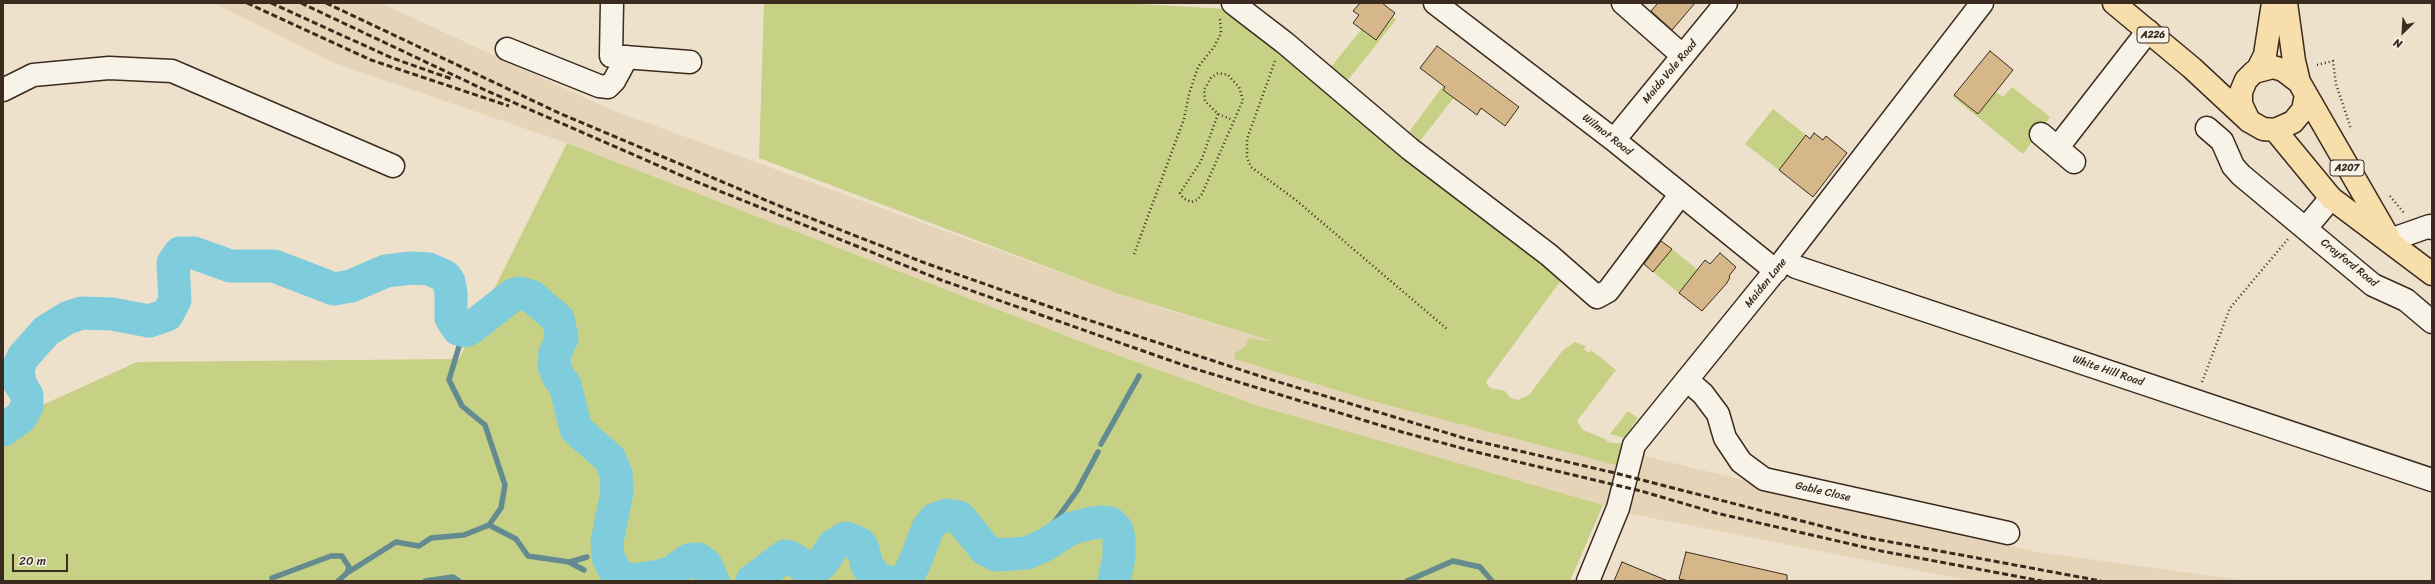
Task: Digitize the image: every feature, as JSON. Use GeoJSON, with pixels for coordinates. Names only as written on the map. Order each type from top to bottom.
{"type":"FeatureCollection","features":[{"type":"Feature","properties":{"kind":"main road","name":"A226"},"geometry":{"type":"LineString","coordinates":[[2114,3],[2192,68],[2249,121]]}},
{"type":"Feature","properties":{"kind":"main road"},"geometry":{"type":"LineString","coordinates":[[2273,3],[2265,55],[2241,92],[2241,104],[2249,121],[2263,129],[2275,130],[2293,122],[2303,110],[2302,88],[2294,61],[2286,3]]}},
{"type":"Feature","properties":{"kind":"main road","name":"A207"},"geometry":{"type":"LineString","coordinates":[[2251,76],[2273,67],[2283,70],[2302,88],[2390,240]]}},
{"type":"Feature","properties":{"kind":"main road","name":"A226"},"geometry":{"type":"LineString","coordinates":[[2192,68],[2232,81],[2251,76]]}},
{"type":"Feature","properties":{"kind":"main road","name":"A207"},"geometry":{"type":"LineString","coordinates":[[2275,130],[2332,198],[2390,240],[2432,274]]}},
{"type":"Feature","properties":{"kind":"street"},"geometry":{"type":"LineString","coordinates":[[612,3],[611,56],[690,62]]}},
{"type":"Feature","properties":{"kind":"street"},"geometry":{"type":"LineString","coordinates":[[1623,3],[1683,56]]}},
{"type":"Feature","properties":{"kind":"street","name":"Maida Vale Road"},"geometry":{"type":"LineString","coordinates":[[1614,140],[1726,3]]}},
{"type":"Feature","properties":{"kind":"street","name":"Maiden Lane"},"geometry":{"type":"LineString","coordinates":[[1588,581],[1618,508],[1634,445],[1780,266],[1982,3]]}},
{"type":"Feature","properties":{"kind":"street","name":"Wilmot Road"},"geometry":{"type":"LineString","coordinates":[[1440,5],[1614,140],[1680,195],[1780,266]]}},
{"type":"Feature","properties":{"kind":"street"},"geometry":{"type":"LineString","coordinates":[[1226,7],[1286,44],[1410,149],[1549,255],[1597,297],[1608,291],[1680,195]]}},
{"type":"Feature","properties":{"kind":"street"},"geometry":{"type":"LineString","coordinates":[[2058,147],[2148,31]]}},
{"type":"Feature","properties":{"kind":"street"},"geometry":{"type":"LineString","coordinates":[[507,50],[599,86],[608,87],[614,81],[627,57]]}},
{"type":"Feature","properties":{"kind":"street"},"geometry":{"type":"LineString","coordinates":[[3,90],[34,75],[109,68],[172,71],[393,166]]}},
{"type":"Feature","properties":{"kind":"street","name":"Crayford Road"},"geometry":{"type":"LineString","coordinates":[[2207,128],[2222,141],[2233,166],[2241,175],[2373,285],[2406,300],[2432,322]]}},
{"type":"Feature","properties":{"kind":"street"},"geometry":{"type":"LineString","coordinates":[[2041,134],[2074,162]]}},
{"type":"Feature","properties":{"kind":"street"},"geometry":{"type":"LineString","coordinates":[[2304,226],[2332,198]]}},
{"type":"Feature","properties":{"kind":"street"},"geometry":{"type":"LineString","coordinates":[[2390,240],[2430,226],[2432,228]]}},
{"type":"Feature","properties":{"kind":"street","name":"White Hill Road"},"geometry":{"type":"LineString","coordinates":[[1780,266],[1796,267],[2432,480]]}},
{"type":"Feature","properties":{"kind":"street","name":"Gable Close"},"geometry":{"type":"LineString","coordinates":[[1687,380],[1703,394],[1718,414],[1725,438],[1741,462],[1764,479],[2008,533]]}},
{"type":"Feature","properties":{"kind":"path"},"geometry":{"type":"LineString","coordinates":[[1134,254],[1184,119],[1189,94],[1198,67],[1214,47],[1221,33],[1226,7]]}},
{"type":"Feature","properties":{"kind":"path"},"geometry":{"type":"LineString","coordinates":[[1286,44],[1276,59],[1247,139],[1247,157],[1251,167],[1297,201],[1447,329]]}},
{"type":"Feature","properties":{"kind":"path"},"geometry":{"type":"LineString","coordinates":[[2317,65],[2333,61],[2336,84],[2352,130]]}},
{"type":"Feature","properties":{"kind":"path"},"geometry":{"type":"LineString","coordinates":[[1218,114],[1201,160],[1180,193],[1183,198],[1191,202],[1197,200],[1202,194],[1243,100],[1239,86],[1228,75],[1218,73],[1211,78],[1204,90],[1205,101],[1218,114],[1233,120]]}},
{"type":"Feature","properties":{"kind":"path"},"geometry":{"type":"LineString","coordinates":[[2387,192],[2406,215]]}},
{"type":"Feature","properties":{"kind":"path"},"geometry":{"type":"LineString","coordinates":[[2195,401],[2230,308],[2304,226]]}},
{"type":"Feature","properties":{"kind":"shaded area"},"geometry":{"type":"Polygon","coordinates":[[[213,3],[381,3],[609,109],[1116,293],[1171,311],[1612,442],[1649,457],[2037,552],[2249,581],[1972,581],[1626,513],[1259,406],[1095,347],[567,143],[337,64],[213,3]]]}},
{"type":"Feature","properties":{"kind":"green space"},"geometry":{"type":"Polygon","coordinates":[[[764,3],[1121,3],[1227,9],[1562,279],[1486,382],[1490,388],[1505,391],[1510,398],[1518,400],[1529,395],[1563,350],[1575,342],[1586,346],[1584,349],[1589,353],[1591,350],[1616,370],[1577,421],[1583,430],[1605,439],[1607,443],[1621,443],[1620,466],[1376,402],[1234,359],[1235,353],[1245,347],[1249,338],[1275,342],[1116,293],[759,158],[764,3]]]}},
{"type":"Feature","properties":{"kind":"green space"},"geometry":{"type":"Polygon","coordinates":[[[1393,17],[1396,20],[1347,81],[1330,68],[1362,29],[1376,40],[1393,17]]]}},
{"type":"Feature","properties":{"kind":"green space"},"geometry":{"type":"Polygon","coordinates":[[[1446,82],[1443,90],[1448,93],[1459,91],[1420,141],[1409,132],[1446,82]]]}},
{"type":"Feature","properties":{"kind":"green space"},"geometry":{"type":"Polygon","coordinates":[[[2012,87],[2050,117],[2023,154],[1953,97],[1954,95],[1978,114],[1996,92],[2003,97],[2012,87]]]}},
{"type":"Feature","properties":{"kind":"green space"},"geometry":{"type":"Polygon","coordinates":[[[1773,109],[1806,135],[1809,157],[1796,147],[1792,152],[1796,156],[1779,170],[1745,144],[1773,109]]]}},
{"type":"Feature","properties":{"kind":"green space"},"geometry":{"type":"Polygon","coordinates":[[[567,143],[1095,347],[1259,406],[1603,505],[1570,581],[3,581],[3,423],[137,362],[459,359],[567,143]]]}},
{"type":"Feature","properties":{"kind":"green space"},"geometry":{"type":"Polygon","coordinates":[[[1672,249],[1703,274],[1688,282],[1679,293],[1653,272],[1672,249]]]}},
{"type":"Feature","properties":{"kind":"green space"},"geometry":{"type":"Polygon","coordinates":[[[1628,411],[1638,418],[1624,438],[1610,434],[1628,411]]]}},
{"type":"Feature","properties":{"kind":"building"},"geometry":{"type":"Polygon","coordinates":[[[1360,3],[1382,3],[1395,13],[1376,40],[1353,23],[1359,15],[1353,11],[1360,3]]]}},
{"type":"Feature","properties":{"kind":"building"},"geometry":{"type":"Polygon","coordinates":[[[1658,3],[1695,3],[1672,30],[1651,11],[1658,3]]]}},
{"type":"Feature","properties":{"kind":"building"},"geometry":{"type":"Polygon","coordinates":[[[1437,46],[1519,107],[1505,126],[1481,108],[1477,115],[1443,90],[1445,87],[1420,68],[1437,46]]]}},
{"type":"Feature","properties":{"kind":"building"},"geometry":{"type":"Polygon","coordinates":[[[1990,51],[2013,70],[1978,114],[1954,95],[1990,51]]]}},
{"type":"Feature","properties":{"kind":"building"},"geometry":{"type":"Polygon","coordinates":[[[1814,133],[1823,140],[1826,136],[1847,153],[1813,197],[1779,170],[1806,135],[1810,139],[1814,133]]]}},
{"type":"Feature","properties":{"kind":"building"},"geometry":{"type":"Polygon","coordinates":[[[1661,241],[1672,249],[1653,272],[1644,264],[1661,241]]]}},
{"type":"Feature","properties":{"kind":"building"},"geometry":{"type":"Polygon","coordinates":[[[1720,253],[1736,267],[1729,276],[1730,277],[1727,283],[1702,311],[1679,293],[1705,260],[1710,264],[1720,253]]]}},
{"type":"Feature","properties":{"kind":"building"},"geometry":{"type":"Polygon","coordinates":[[[1686,552],[1787,575],[1787,581],[1689,581],[1679,579],[1686,552]]]}},
{"type":"Feature","properties":{"kind":"building"},"geometry":{"type":"Polygon","coordinates":[[[1622,562],[1668,581],[1614,581],[1622,562]]]}},
{"type":"Feature","properties":{"kind":"waterway"},"geometry":{"type":"LineString","coordinates":[[3,430],[21,417],[27,406],[27,395],[20,384],[18,368],[23,357],[46,331],[67,318],[82,313],[112,314],[149,321],[167,315],[175,300],[173,263],[180,253],[194,253],[230,266],[274,266],[334,289],[351,286],[386,271],[411,268],[429,269],[445,276],[449,282],[451,293],[451,318],[458,329],[465,331],[471,328],[513,295],[519,293],[531,296],[558,319],[562,338],[555,353],[554,365],[558,376],[565,385],[576,429],[610,459],[616,474],[617,492],[607,542],[608,557],[615,571],[622,577],[634,580],[660,576],[672,572],[689,560],[698,559],[706,565],[713,581]]}},
{"type":"Feature","properties":{"kind":"waterway"},"geometry":{"type":"LineString","coordinates":[[338,581],[347,573],[396,542],[419,546],[431,538],[464,535],[489,525],[501,508],[505,485],[485,425],[462,406],[449,380],[460,343]]}},
{"type":"Feature","properties":{"kind":"waterway"},"geometry":{"type":"LineString","coordinates":[[1101,444],[1139,376]]}},
{"type":"Feature","properties":{"kind":"waterway"},"geometry":{"type":"LineString","coordinates":[[1041,547],[1045,535],[1077,491],[1098,452]]}},
{"type":"Feature","properties":{"kind":"waterway"},"geometry":{"type":"LineString","coordinates":[[901,581],[908,575],[915,562],[928,528],[935,519],[948,515],[959,517],[985,549],[996,555],[1027,553],[1045,545],[1071,528],[1098,522],[1110,523],[1117,530],[1119,539],[1119,557],[1114,581]]}},
{"type":"Feature","properties":{"kind":"waterway"},"geometry":{"type":"LineString","coordinates":[[489,525],[516,539],[528,556],[569,562],[584,570]]}},
{"type":"Feature","properties":{"kind":"waterway"},"geometry":{"type":"LineString","coordinates":[[752,581],[785,556],[790,557],[808,569],[816,568],[822,563],[834,545],[846,538],[860,544],[863,549],[867,566],[877,578],[884,581]]}},
{"type":"Feature","properties":{"kind":"waterway"},"geometry":{"type":"LineString","coordinates":[[272,578],[331,556],[342,556],[349,567],[347,573]]}},
{"type":"Feature","properties":{"kind":"waterway"},"geometry":{"type":"LineString","coordinates":[[570,562],[587,557]]}},
{"type":"Feature","properties":{"kind":"waterway"},"geometry":{"type":"LineString","coordinates":[[1407,581],[1453,561],[1480,567],[1492,581]]}},
{"type":"Feature","properties":{"kind":"waterway"},"geometry":{"type":"LineString","coordinates":[[425,581],[453,577],[459,581]]}},
{"type":"Feature","properties":{"kind":"railway"},"geometry":{"type":"LineString","coordinates":[[247,3],[371,60],[509,106]]}},
{"type":"Feature","properties":{"kind":"railway"},"geometry":{"type":"LineString","coordinates":[[271,3],[392,58],[452,79]]}},
{"type":"Feature","properties":{"kind":"railway"},"geometry":{"type":"LineString","coordinates":[[301,3],[485,90],[687,178],[941,280],[1186,366],[1402,432],[1476,452],[1641,491],[1716,513],[1881,551],[2042,581]]}},
{"type":"Feature","properties":{"kind":"railway"},"geometry":{"type":"LineString","coordinates":[[326,3],[559,113],[782,207],[925,263],[1076,316],[1272,380],[1467,439],[1611,472],[1864,537],[2101,581]]}}]}
